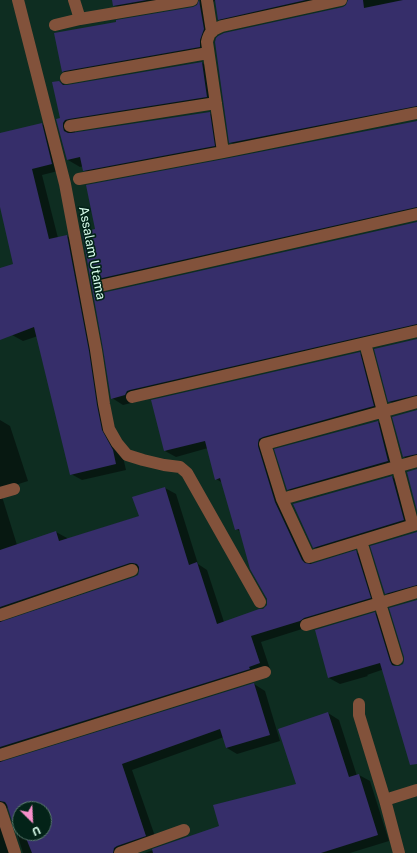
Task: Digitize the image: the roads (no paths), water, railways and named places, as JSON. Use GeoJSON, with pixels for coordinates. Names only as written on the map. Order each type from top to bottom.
{"type":"FeatureCollection","features":[{"type":"Feature","properties":{"kind":"street","name":"Assalam Utama"},"geometry":{"type":"LineString","coordinates":[[18,0],[65,184],[109,429],[117,443],[127,455],[164,465],[180,467],[186,473],[260,602]]}},
{"type":"Feature","properties":{"kind":"street"},"geometry":{"type":"LineString","coordinates":[[74,0],[80,20]]}},
{"type":"Feature","properties":{"kind":"street"},"geometry":{"type":"LineString","coordinates":[[56,25],[192,0]]}},
{"type":"Feature","properties":{"kind":"street"},"geometry":{"type":"LineString","coordinates":[[207,0],[212,32]]}},
{"type":"Feature","properties":{"kind":"street"},"geometry":{"type":"LineString","coordinates":[[223,152],[208,53],[208,35],[215,29],[222,26],[338,0]]}},
{"type":"Feature","properties":{"kind":"street"},"geometry":{"type":"LineString","coordinates":[[66,78],[208,53]]}},
{"type":"Feature","properties":{"kind":"street"},"geometry":{"type":"LineString","coordinates":[[70,126],[216,103]]}},
{"type":"Feature","properties":{"kind":"street"},"geometry":{"type":"LineString","coordinates":[[80,179],[417,113]]}},
{"type":"Feature","properties":{"kind":"street"},"geometry":{"type":"LineString","coordinates":[[100,286],[417,214]]}},
{"type":"Feature","properties":{"kind":"street"},"geometry":{"type":"LineString","coordinates":[[132,397],[417,331]]}},
{"type":"Feature","properties":{"kind":"street"},"geometry":{"type":"LineString","coordinates":[[365,342],[383,411],[397,467],[415,524],[308,557],[282,499],[265,444],[383,411],[417,402]]}},
{"type":"Feature","properties":{"kind":"street"},"geometry":{"type":"LineString","coordinates":[[282,499],[417,461]]}},
{"type":"Feature","properties":{"kind":"street"},"geometry":{"type":"LineString","coordinates":[[0,493],[14,489]]}},
{"type":"Feature","properties":{"kind":"street"},"geometry":{"type":"LineString","coordinates":[[361,541],[397,659]]}},
{"type":"Feature","properties":{"kind":"street"},"geometry":{"type":"LineString","coordinates":[[0,615],[132,570]]}},
{"type":"Feature","properties":{"kind":"street"},"geometry":{"type":"LineString","coordinates":[[306,625],[417,592]]}},
{"type":"Feature","properties":{"kind":"street"},"geometry":{"type":"LineString","coordinates":[[0,755],[265,672]]}},
{"type":"Feature","properties":{"kind":"street"},"geometry":{"type":"LineString","coordinates":[[360,704],[359,715],[385,800],[399,853]]}},
{"type":"Feature","properties":{"kind":"street"},"geometry":{"type":"LineString","coordinates":[[385,800],[417,790]]}},
{"type":"Feature","properties":{"kind":"street"},"geometry":{"type":"LineString","coordinates":[[0,808],[15,853]]}},
{"type":"Feature","properties":{"kind":"street"},"geometry":{"type":"LineString","coordinates":[[120,853],[184,830]]}}]}
